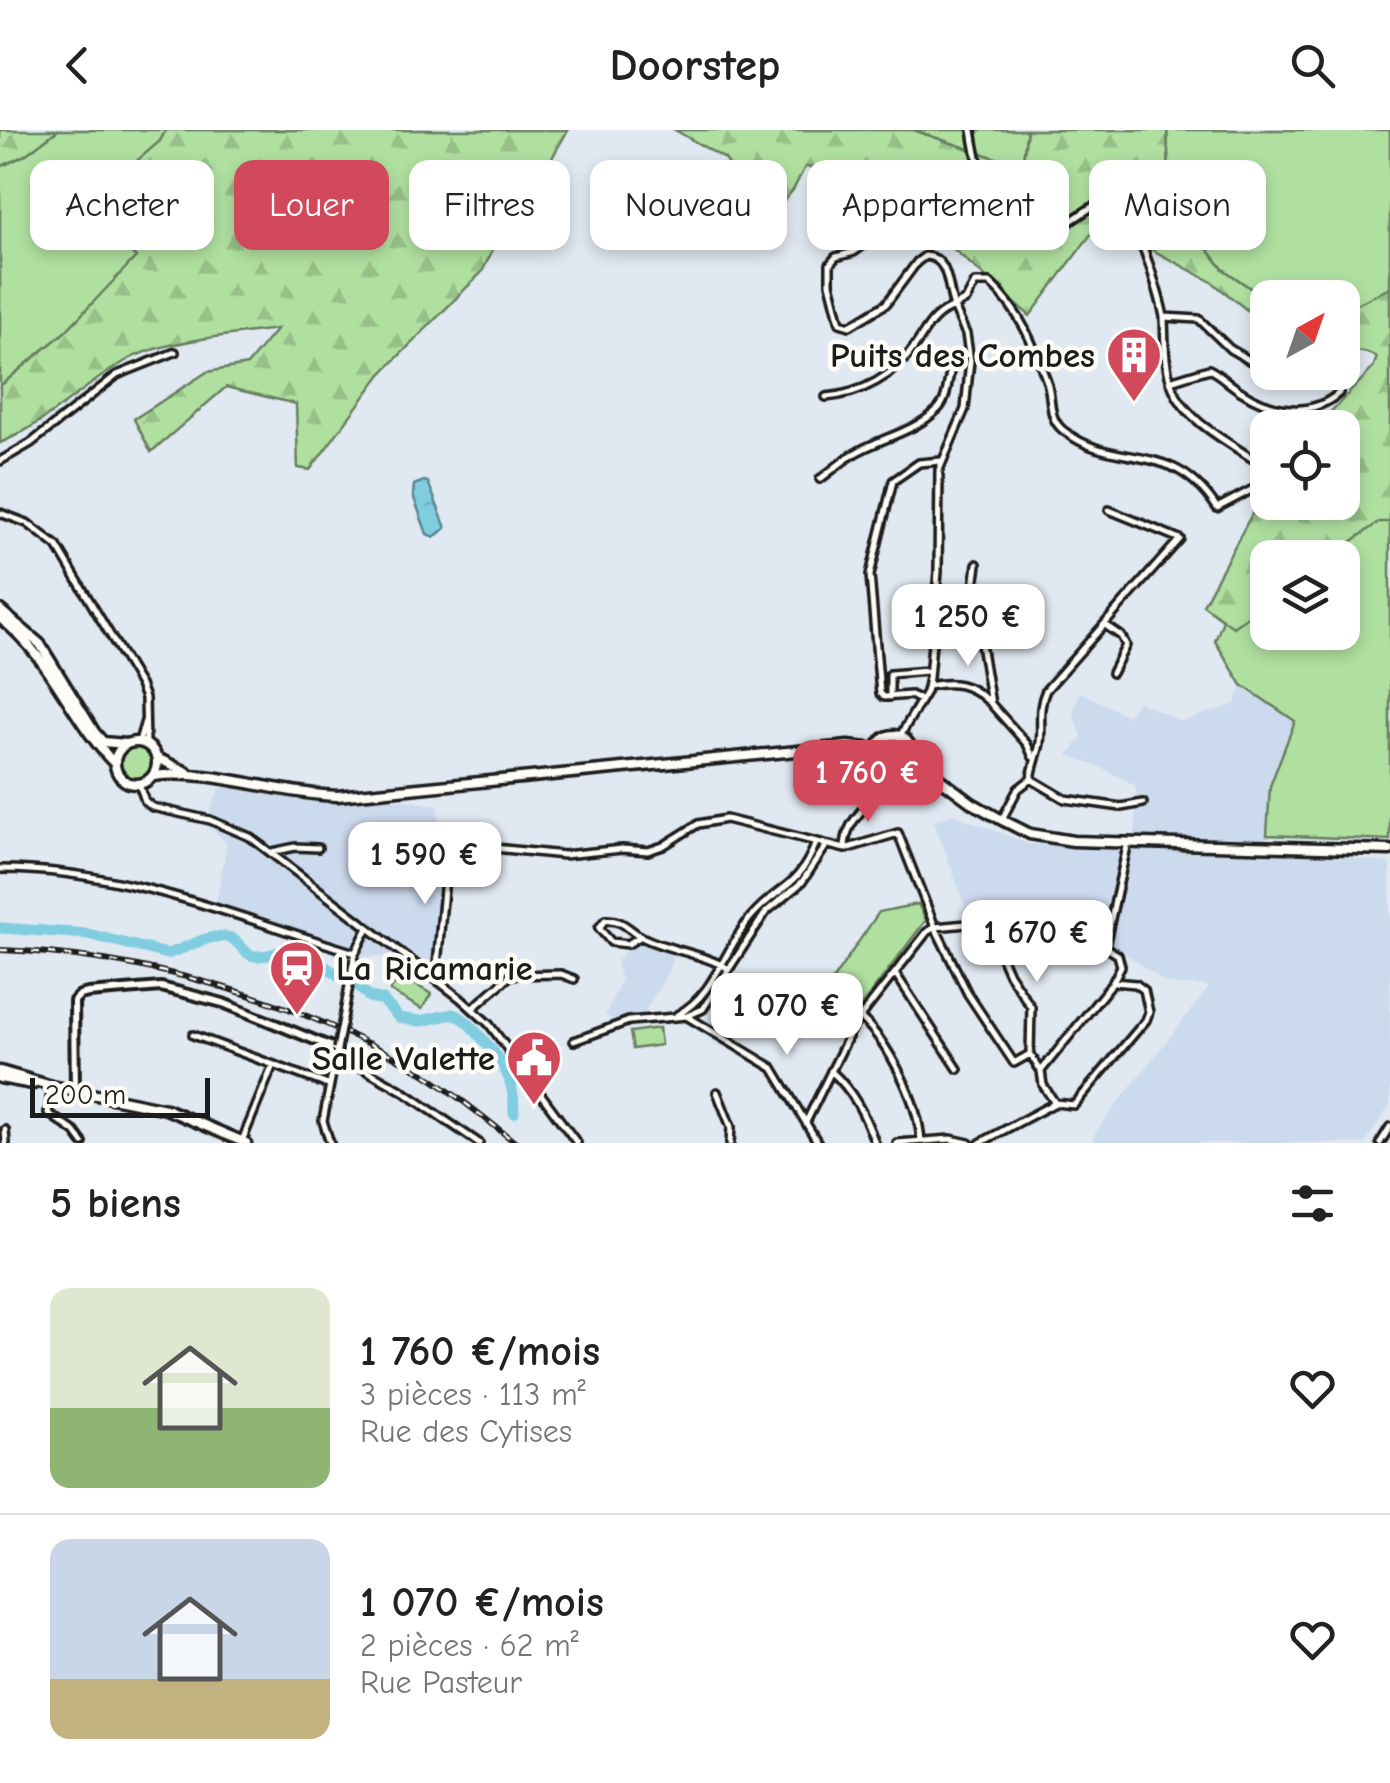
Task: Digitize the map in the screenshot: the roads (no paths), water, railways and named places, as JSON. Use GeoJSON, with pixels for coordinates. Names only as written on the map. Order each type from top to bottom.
{"type":"FeatureCollection","features":[{"type":"Feature","properties":{"kind":"main road"},"geometry":{"type":"LineString","coordinates":[[0,610],[40,644],[104,742],[142,743],[157,758],[196,775]]}},
{"type":"Feature","properties":{"kind":"main road"},"geometry":{"type":"LineString","coordinates":[[0,618],[58,682],[90,738],[125,781],[139,784],[153,776],[196,775],[294,794],[336,796],[848,746],[876,749]]}},
{"type":"Feature","properties":{"kind":"main road"},"geometry":{"type":"LineString","coordinates":[[910,757],[903,766],[888,768],[878,760],[876,749],[885,736],[900,736],[908,743],[910,757],[972,803],[1030,834],[1073,841],[1390,850]]}},
{"type":"Feature","properties":{"kind":"main road"},"geometry":{"type":"LineString","coordinates":[[115,764],[126,744]]}},
{"type":"Feature","properties":{"kind":"main road"},"geometry":{"type":"LineString","coordinates":[[153,776],[157,758]]}},
{"type":"Feature","properties":{"kind":"main road"},"geometry":{"type":"LineString","coordinates":[[0,1075],[166,1109],[244,1142]]}},
{"type":"Feature","properties":{"kind":"street"},"geometry":{"type":"LineString","coordinates":[[972,130],[981,171],[1032,232],[1042,234],[1059,228],[1106,202],[1116,202],[1126,210],[1164,318],[1170,381],[1179,400],[1193,417],[1250,460]]}},
{"type":"Feature","properties":{"kind":"street"},"geometry":{"type":"LineString","coordinates":[[857,250],[836,257],[830,264],[830,284],[840,322],[850,326],[880,309],[917,262],[930,255],[942,263],[970,354],[965,409],[942,461],[928,686],[900,736]]}},
{"type":"Feature","properties":{"kind":"street"},"geometry":{"type":"LineString","coordinates":[[826,397],[851,392],[885,376],[908,356],[937,315],[966,300],[975,283],[990,283],[1022,322],[1048,384],[1052,414],[1059,427],[1086,443],[1183,471],[1201,484],[1218,508],[1250,491]]}},
{"type":"Feature","properties":{"kind":"street"},"geometry":{"type":"LineString","coordinates":[[1164,318],[1198,319],[1250,361]]}},
{"type":"Feature","properties":{"kind":"street"},"geometry":{"type":"LineString","coordinates":[[0,462],[31,443],[117,375],[175,352]]}},
{"type":"Feature","properties":{"kind":"street"},"geometry":{"type":"LineString","coordinates":[[820,479],[855,453],[934,413],[946,398],[954,360],[960,354],[970,354]]}},
{"type":"Feature","properties":{"kind":"street"},"geometry":{"type":"LineString","coordinates":[[1170,381],[1210,369],[1246,395],[1293,410],[1326,402],[1338,390]]}},
{"type":"Feature","properties":{"kind":"street"},"geometry":{"type":"LineString","coordinates":[[920,700],[911,695],[890,697],[880,693],[872,562],[886,522],[893,481],[918,463],[942,461]]}},
{"type":"Feature","properties":{"kind":"street"},"geometry":{"type":"LineString","coordinates":[[1002,820],[1018,789],[1030,779],[1038,750],[1039,710],[1046,690],[1180,539],[1109,510]]}},
{"type":"Feature","properties":{"kind":"street"},"geometry":{"type":"LineString","coordinates":[[0,513],[43,533],[67,558],[146,698],[142,743]]}},
{"type":"Feature","properties":{"kind":"street"},"geometry":{"type":"LineString","coordinates":[[976,564],[973,596],[991,704]]}},
{"type":"Feature","properties":{"kind":"street"},"geometry":{"type":"LineString","coordinates":[[1105,625],[1122,636],[1126,645],[1112,673]]}},
{"type":"Feature","properties":{"kind":"street"},"geometry":{"type":"LineString","coordinates":[[1118,664],[1126,668]]}},
{"type":"Feature","properties":{"kind":"street"},"geometry":{"type":"LineString","coordinates":[[890,697],[888,679],[893,673],[930,671]]}},
{"type":"Feature","properties":{"kind":"street"},"geometry":{"type":"LineString","coordinates":[[928,686],[966,684],[991,704],[1027,744],[1033,757]]}},
{"type":"Feature","properties":{"kind":"street"},"geometry":{"type":"LineString","coordinates":[[845,848],[845,835],[852,820],[879,790],[888,768]]}},
{"type":"Feature","properties":{"kind":"street"},"geometry":{"type":"LineString","coordinates":[[1030,779],[1065,799],[1121,807],[1143,803]]}},
{"type":"Feature","properties":{"kind":"street"},"geometry":{"type":"LineString","coordinates":[[139,784],[152,808],[222,824],[272,852],[473,1008],[528,1074],[577,1143]]}},
{"type":"Feature","properties":{"kind":"street"},"geometry":{"type":"LineString","coordinates":[[431,976],[437,965],[446,878],[456,858],[467,851],[485,847],[564,855],[622,849],[648,851],[698,824],[726,818],[845,848],[898,832],[935,927],[968,994],[1014,1063],[1030,1054]]}},
{"type":"Feature","properties":{"kind":"street"},"geometry":{"type":"LineString","coordinates":[[686,1014],[704,995],[749,920],[795,882],[816,842]]}},
{"type":"Feature","properties":{"kind":"street"},"geometry":{"type":"LineString","coordinates":[[1106,946],[1128,842]]}},
{"type":"Feature","properties":{"kind":"street"},"geometry":{"type":"LineString","coordinates":[[574,1041],[629,1020],[675,1017],[703,1010],[766,912],[802,882],[826,846]]}},
{"type":"Feature","properties":{"kind":"street"},"geometry":{"type":"LineString","coordinates":[[272,852],[318,848]]}},
{"type":"Feature","properties":{"kind":"street"},"geometry":{"type":"LineString","coordinates":[[0,869],[69,871],[124,881],[354,953]]}},
{"type":"Feature","properties":{"kind":"street"},"geometry":{"type":"LineString","coordinates":[[641,936],[628,944],[611,942],[599,928],[606,920],[614,919],[641,936],[706,956],[729,969]]}},
{"type":"Feature","properties":{"kind":"street"},"geometry":{"type":"LineString","coordinates":[[806,1122],[860,1017],[935,927],[1009,920],[1080,931],[1118,955],[1121,966],[1113,982],[1041,1071]]}},
{"type":"Feature","properties":{"kind":"street"},"geometry":{"type":"LineString","coordinates":[[986,923],[1009,974],[1031,1006],[1030,1054],[1054,1103]]}},
{"type":"Feature","properties":{"kind":"street"},"geometry":{"type":"LineString","coordinates":[[330,1143],[323,1122],[328,1085],[354,953],[368,928]]}},
{"type":"Feature","properties":{"kind":"street"},"geometry":{"type":"LineString","coordinates":[[895,973],[958,1069]]}},
{"type":"Feature","properties":{"kind":"street"},"geometry":{"type":"LineString","coordinates":[[473,1008],[512,975],[561,974],[574,979]]}},
{"type":"Feature","properties":{"kind":"street"},"geometry":{"type":"LineString","coordinates":[[980,1143],[1054,1103],[1074,1105],[1146,1020],[1149,1012],[1144,990],[1126,981],[1113,982]]}},
{"type":"Feature","properties":{"kind":"street"},"geometry":{"type":"LineString","coordinates":[[76,1090],[74,1002],[88,993],[160,987],[222,1004],[336,1051],[479,1143]]}},
{"type":"Feature","properties":{"kind":"street"},"geometry":{"type":"LineString","coordinates":[[686,1014],[773,1068],[818,1143]]}},
{"type":"Feature","properties":{"kind":"street"},"geometry":{"type":"LineString","coordinates":[[860,1017],[871,1027],[892,1062],[914,1107],[921,1140]]}},
{"type":"Feature","properties":{"kind":"street"},"geometry":{"type":"LineString","coordinates":[[193,1035],[328,1085]]}},
{"type":"Feature","properties":{"kind":"street"},"geometry":{"type":"LineString","coordinates":[[244,1142],[273,1065]]}},
{"type":"Feature","properties":{"kind":"street"},"geometry":{"type":"LineString","coordinates":[[831,1071],[844,1083],[865,1116],[875,1143]]}},
{"type":"Feature","properties":{"kind":"street"},"geometry":{"type":"LineString","coordinates":[[52,1086],[48,1113],[76,1132],[82,1143]]}},
{"type":"Feature","properties":{"kind":"street"},"geometry":{"type":"LineString","coordinates":[[717,1092],[731,1127],[730,1143]]}},
{"type":"Feature","properties":{"kind":"street"},"geometry":{"type":"LineString","coordinates":[[1380,1143],[1390,1128]]}},
{"type":"Feature","properties":{"kind":"street"},"geometry":{"type":"LineString","coordinates":[[5,1130],[6,1143]]}},
{"type":"Feature","properties":{"kind":"street"},"geometry":{"type":"LineString","coordinates":[[897,1143],[950,1139],[969,1143]]}},
{"type":"Feature","properties":{"kind":"water"},"geometry":{"type":"Polygon","coordinates":[[[428,482],[446,528],[434,537],[427,534],[413,495],[414,485],[428,482]]]}},
{"type":"Feature","properties":{"kind":"waterway"},"geometry":{"type":"LineString","coordinates":[[0,928],[88,934],[167,954],[204,940],[227,937],[254,956],[283,951],[299,961],[318,963],[345,979]]}},
{"type":"Feature","properties":{"kind":"waterway"},"geometry":{"type":"LineString","coordinates":[[354,981],[369,997],[383,1000],[399,1018],[420,1021],[453,1014],[467,1022],[505,1070],[514,1113]]}},
{"type":"Feature","properties":{"kind":"railway"},"geometry":{"type":"LineString","coordinates":[[0,950],[105,960],[265,1000],[411,1066],[516,1143]]}},
{"type":"Feature","properties":{"kind":"place","name":"Puits des Combes"},"geometry":{"type":"Point","coordinates":[1134,404]}},
{"type":"Feature","properties":{"kind":"place","name":"La Ricamarie"},"geometry":{"type":"Point","coordinates":[297,1017]}},
{"type":"Feature","properties":{"kind":"place","name":"Salle Valette"},"geometry":{"type":"Point","coordinates":[534,1107]}}]}
